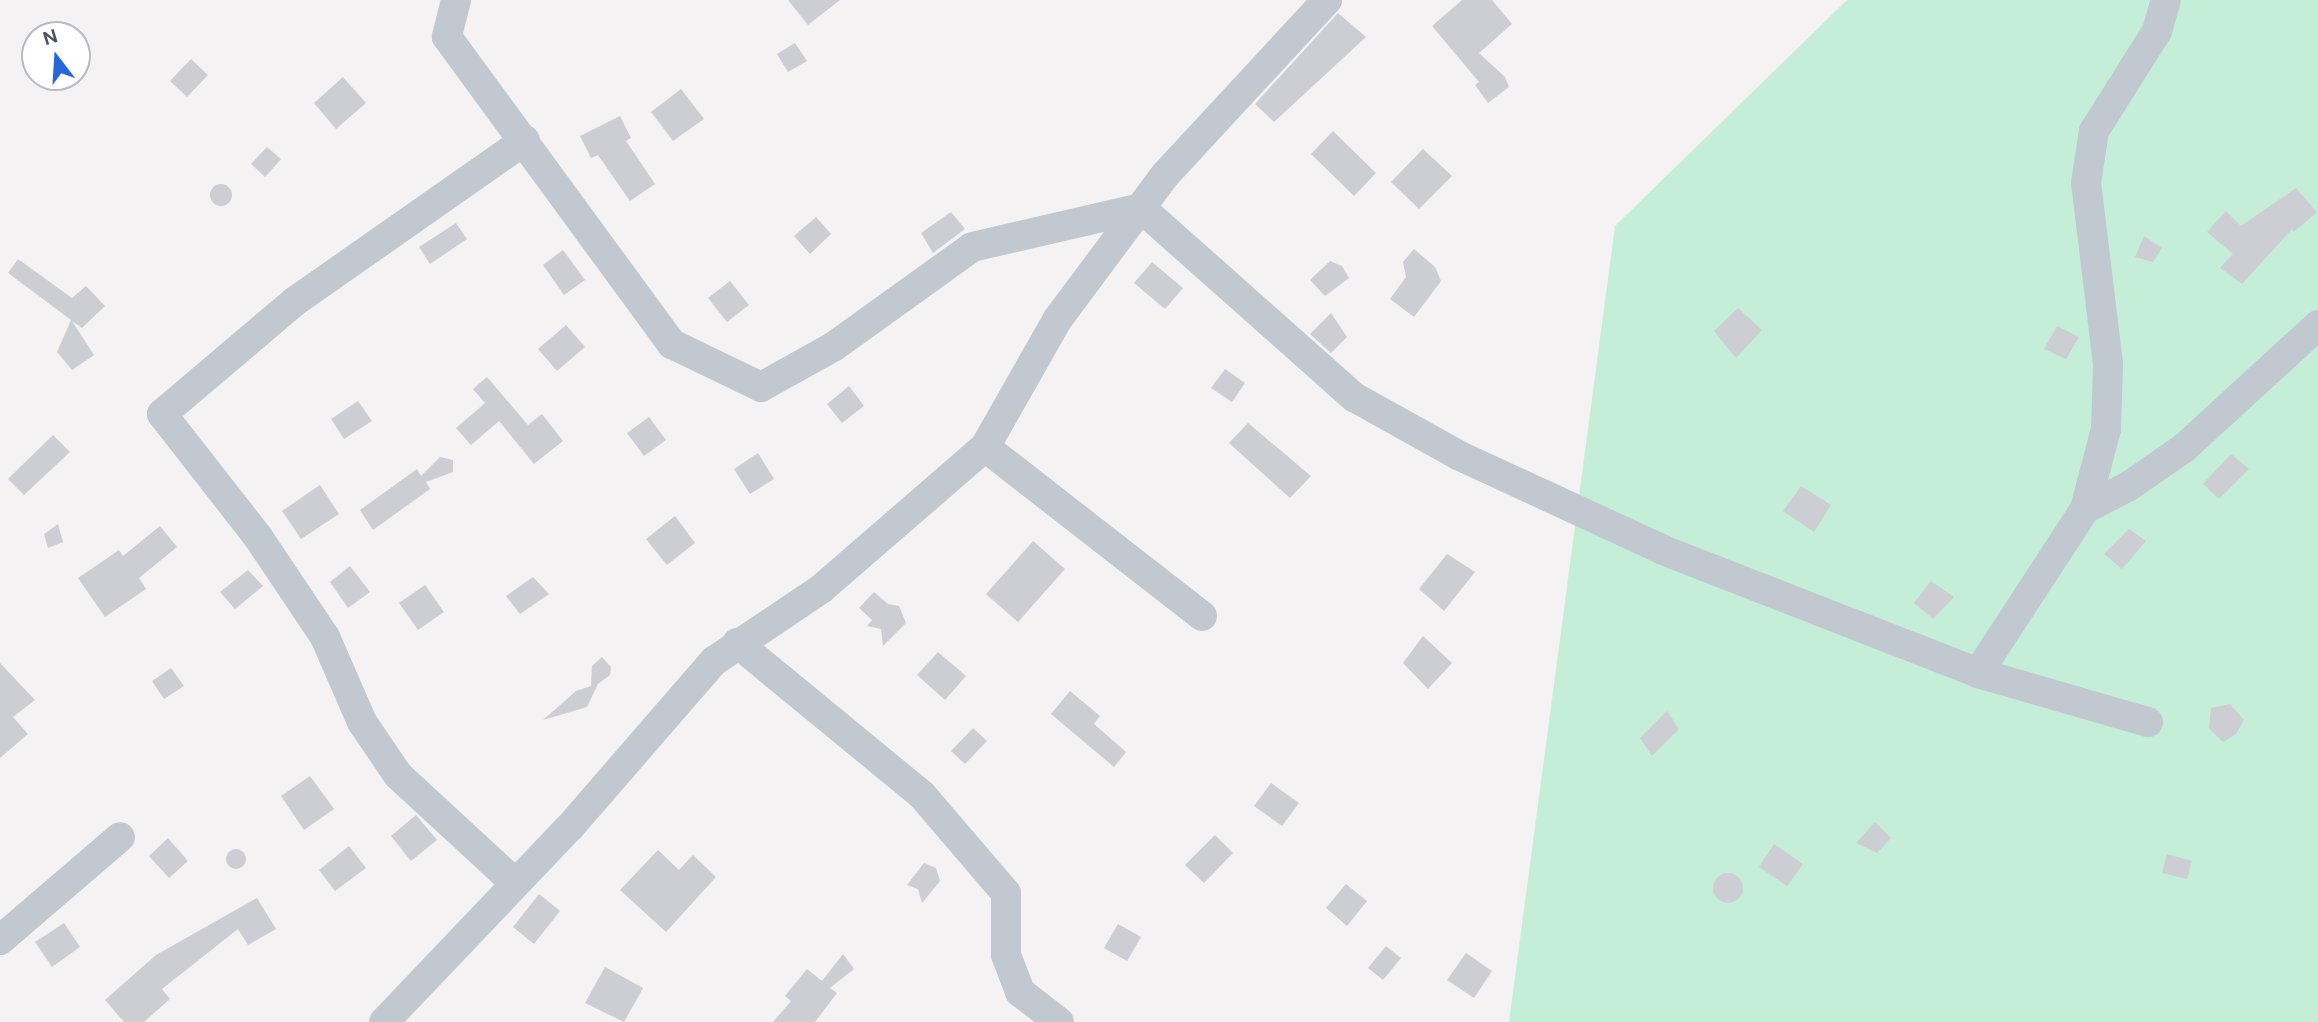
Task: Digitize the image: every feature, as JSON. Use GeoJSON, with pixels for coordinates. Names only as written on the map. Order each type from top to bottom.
{"type":"FeatureCollection","features":[{"type":"Feature","properties":{"kind":"street"},"geometry":{"type":"LineString","coordinates":[[456,0],[447,37],[672,344],[761,387],[833,347],[972,247],[1141,208]]}},
{"type":"Feature","properties":{"kind":"street"},"geometry":{"type":"LineString","coordinates":[[384,1022],[570,827],[714,661],[821,589],[985,447],[1056,320],[1166,174],[1327,0]]}},
{"type":"Feature","properties":{"kind":"street"},"geometry":{"type":"LineString","coordinates":[[1978,673],[2085,509],[2106,429],[2108,364],[2086,183],[2094,131],[2157,32],[2166,0]]}},
{"type":"Feature","properties":{"kind":"street"},"geometry":{"type":"LineString","coordinates":[[515,883],[398,775],[362,722],[325,637],[258,537],[162,414],[294,302],[525,141]]}},
{"type":"Feature","properties":{"kind":"street"},"geometry":{"type":"LineString","coordinates":[[1141,208],[1354,397],[1448,449],[1663,550],[1978,673],[2148,722]]}},
{"type":"Feature","properties":{"kind":"street"},"geometry":{"type":"LineString","coordinates":[[2085,509],[2129,486],[2184,448],[2318,325]]}},
{"type":"Feature","properties":{"kind":"street"},"geometry":{"type":"LineString","coordinates":[[985,447],[1202,616]]}},
{"type":"Feature","properties":{"kind":"street"},"geometry":{"type":"LineString","coordinates":[[737,643],[922,795],[1006,893],[1006,955],[1020,992],[1059,1022]]}},
{"type":"Feature","properties":{"kind":"street"},"geometry":{"type":"LineString","coordinates":[[0,940],[120,837]]}},
{"type":"Feature","properties":{"kind":"green space"},"geometry":{"type":"Polygon","coordinates":[[[1847,0],[2318,0],[2318,1022],[1509,1022],[1615,226],[1847,0]]]}},
{"type":"Feature","properties":{"kind":"building"},"geometry":{"type":"Polygon","coordinates":[[[788,0],[840,0],[808,25],[788,0]]]}},
{"type":"Feature","properties":{"kind":"building"},"geometry":{"type":"Polygon","coordinates":[[[1462,0],[1492,0],[1512,24],[1479,53],[1505,77],[1509,87],[1488,103],[1475,85],[1479,82],[1432,26],[1462,0]]]}},
{"type":"Feature","properties":{"kind":"building"},"geometry":{"type":"Polygon","coordinates":[[[1338,13],[1366,37],[1274,122],[1255,104],[1338,13]]]}},
{"type":"Feature","properties":{"kind":"building"},"geometry":{"type":"Polygon","coordinates":[[[795,43],[807,61],[788,72],[777,54],[795,43]]]}},
{"type":"Feature","properties":{"kind":"building"},"geometry":{"type":"Polygon","coordinates":[[[191,59],[208,75],[187,97],[170,81],[191,59]]]}},
{"type":"Feature","properties":{"kind":"building"},"geometry":{"type":"Polygon","coordinates":[[[343,77],[366,103],[336,129],[314,103],[343,77]]]}},
{"type":"Feature","properties":{"kind":"building"},"geometry":{"type":"Polygon","coordinates":[[[681,89],[704,119],[673,141],[651,112],[681,89]]]}},
{"type":"Feature","properties":{"kind":"building"},"geometry":{"type":"Polygon","coordinates":[[[620,116],[631,138],[626,141],[655,184],[630,201],[598,155],[591,158],[580,136],[620,116]]]}},
{"type":"Feature","properties":{"kind":"building"},"geometry":{"type":"Polygon","coordinates":[[[1333,131],[1376,173],[1354,196],[1311,154],[1333,131]]]}},
{"type":"Feature","properties":{"kind":"building"},"geometry":{"type":"Polygon","coordinates":[[[267,147],[281,159],[265,177],[251,164],[267,147]]]}},
{"type":"Feature","properties":{"kind":"building"},"geometry":{"type":"Polygon","coordinates":[[[1423,149],[1452,176],[1419,209],[1391,182],[1423,149]]]}},
{"type":"Feature","properties":{"kind":"building"},"geometry":{"type":"Polygon","coordinates":[[[221,184],[231,191],[232,195],[225,205],[221,206],[211,199],[210,195],[217,185],[221,184]]]}},
{"type":"Feature","properties":{"kind":"building"},"geometry":{"type":"Polygon","coordinates":[[[2296,188],[2317,212],[2294,232],[2292,229],[2242,284],[2220,268],[2233,254],[2207,232],[2226,211],[2241,226],[2296,188]]]}},
{"type":"Feature","properties":{"kind":"building"},"geometry":{"type":"Polygon","coordinates":[[[951,212],[965,229],[933,253],[921,233],[951,212]]]}},
{"type":"Feature","properties":{"kind":"building"},"geometry":{"type":"Polygon","coordinates":[[[816,217],[831,234],[810,254],[794,236],[816,217]]]}},
{"type":"Feature","properties":{"kind":"building"},"geometry":{"type":"Polygon","coordinates":[[[456,223],[467,239],[430,264],[419,247],[456,223]]]}},
{"type":"Feature","properties":{"kind":"building"},"geometry":{"type":"Polygon","coordinates":[[[2144,236],[2162,248],[2153,262],[2135,257],[2144,236]]]}},
{"type":"Feature","properties":{"kind":"building"},"geometry":{"type":"Polygon","coordinates":[[[1414,249],[1435,267],[1441,281],[1414,317],[1390,299],[1406,277],[1403,262],[1414,249]]]}},
{"type":"Feature","properties":{"kind":"building"},"geometry":{"type":"Polygon","coordinates":[[[563,250],[585,280],[564,295],[543,265],[563,250]]]}},
{"type":"Feature","properties":{"kind":"building"},"geometry":{"type":"Polygon","coordinates":[[[18,259],[72,298],[86,286],[105,306],[82,328],[72,321],[94,355],[72,370],[57,352],[71,320],[8,273],[18,259]]]}},
{"type":"Feature","properties":{"kind":"building"},"geometry":{"type":"Polygon","coordinates":[[[1330,261],[1342,266],[1349,278],[1325,296],[1310,280],[1330,261]]]}},
{"type":"Feature","properties":{"kind":"building"},"geometry":{"type":"Polygon","coordinates":[[[1152,262],[1183,288],[1165,309],[1134,283],[1152,262]]]}},
{"type":"Feature","properties":{"kind":"building"},"geometry":{"type":"Polygon","coordinates":[[[730,281],[749,305],[727,322],[708,298],[730,281]]]}},
{"type":"Feature","properties":{"kind":"building"},"geometry":{"type":"Polygon","coordinates":[[[1738,308],[1762,330],[1736,358],[1714,331],[1738,308]]]}},
{"type":"Feature","properties":{"kind":"building"},"geometry":{"type":"Polygon","coordinates":[[[1331,313],[1347,337],[1331,353],[1310,334],[1331,313]]]}},
{"type":"Feature","properties":{"kind":"building"},"geometry":{"type":"Polygon","coordinates":[[[566,325],[585,347],[557,371],[538,349],[566,325]]]}},
{"type":"Feature","properties":{"kind":"building"},"geometry":{"type":"Polygon","coordinates":[[[2057,326],[2079,337],[2066,359],[2044,349],[2057,326]]]}},
{"type":"Feature","properties":{"kind":"building"},"geometry":{"type":"Polygon","coordinates":[[[1225,369],[1245,383],[1232,402],[1211,388],[1225,369]]]}},
{"type":"Feature","properties":{"kind":"building"},"geometry":{"type":"Polygon","coordinates":[[[487,377],[528,425],[542,414],[563,441],[534,464],[499,421],[471,445],[456,428],[485,403],[473,389],[487,377]]]}},
{"type":"Feature","properties":{"kind":"building"},"geometry":{"type":"Polygon","coordinates":[[[849,386],[864,406],[842,423],[827,404],[849,386]]]}},
{"type":"Feature","properties":{"kind":"building"},"geometry":{"type":"Polygon","coordinates":[[[358,401],[372,421],[344,439],[331,419],[358,401]]]}},
{"type":"Feature","properties":{"kind":"building"},"geometry":{"type":"Polygon","coordinates":[[[649,417],[666,440],[644,456],[627,433],[649,417]]]}},
{"type":"Feature","properties":{"kind":"building"},"geometry":{"type":"Polygon","coordinates":[[[1248,423],[1311,476],[1290,498],[1229,443],[1248,423]]]}},
{"type":"Feature","properties":{"kind":"building"},"geometry":{"type":"Polygon","coordinates":[[[53,435],[70,452],[24,495],[8,479],[53,435]]]}},
{"type":"Feature","properties":{"kind":"building"},"geometry":{"type":"Polygon","coordinates":[[[758,453],[774,479],[750,494],[734,469],[758,453]]]}},
{"type":"Feature","properties":{"kind":"building"},"geometry":{"type":"Polygon","coordinates":[[[2231,454],[2249,469],[2219,499],[2203,484],[2231,454]]]}},
{"type":"Feature","properties":{"kind":"building"},"geometry":{"type":"Polygon","coordinates":[[[440,457],[453,460],[453,472],[426,482],[430,489],[373,530],[360,510],[417,469],[421,476],[440,457]]]}},
{"type":"Feature","properties":{"kind":"building"},"geometry":{"type":"Polygon","coordinates":[[[320,485],[339,514],[301,539],[282,511],[320,485]]]}},
{"type":"Feature","properties":{"kind":"building"},"geometry":{"type":"Polygon","coordinates":[[[1801,486],[1831,505],[1814,532],[1783,511],[1801,486]]]}},
{"type":"Feature","properties":{"kind":"building"},"geometry":{"type":"Polygon","coordinates":[[[675,516],[695,543],[667,565],[646,539],[675,516]]]}},
{"type":"Feature","properties":{"kind":"building"},"geometry":{"type":"Polygon","coordinates":[[[58,524],[63,542],[48,548],[44,534],[58,524]]]}},
{"type":"Feature","properties":{"kind":"building"},"geometry":{"type":"Polygon","coordinates":[[[160,526],[177,547],[139,578],[146,589],[105,617],[78,578],[119,550],[123,556],[160,526]]]}},
{"type":"Feature","properties":{"kind":"building"},"geometry":{"type":"Polygon","coordinates":[[[2129,529],[2146,541],[2122,569],[2104,554],[2129,529]]]}},
{"type":"Feature","properties":{"kind":"building"},"geometry":{"type":"Polygon","coordinates":[[[1033,541],[1065,569],[1018,622],[986,594],[1033,541]]]}},
{"type":"Feature","properties":{"kind":"building"},"geometry":{"type":"Polygon","coordinates":[[[1447,554],[1475,572],[1444,611],[1419,589],[1447,554]]]}},
{"type":"Feature","properties":{"kind":"building"},"geometry":{"type":"Polygon","coordinates":[[[350,566],[370,592],[348,608],[330,582],[350,566]]]}},
{"type":"Feature","properties":{"kind":"building"},"geometry":{"type":"Polygon","coordinates":[[[248,570],[263,586],[235,609],[220,592],[248,570]]]}},
{"type":"Feature","properties":{"kind":"building"},"geometry":{"type":"Polygon","coordinates":[[[533,577],[549,594],[520,614],[506,596],[533,577]]]}},
{"type":"Feature","properties":{"kind":"building"},"geometry":{"type":"Polygon","coordinates":[[[1931,581],[1954,597],[1933,619],[1914,603],[1931,581]]]}},
{"type":"Feature","properties":{"kind":"building"},"geometry":{"type":"Polygon","coordinates":[[[425,585],[444,612],[418,630],[399,603],[425,585]]]}},
{"type":"Feature","properties":{"kind":"building"},"geometry":{"type":"Polygon","coordinates":[[[874,592],[888,604],[899,606],[906,623],[883,646],[881,629],[867,626],[872,620],[859,608],[874,592]]]}},
{"type":"Feature","properties":{"kind":"building"},"geometry":{"type":"Polygon","coordinates":[[[1423,636],[1452,663],[1428,689],[1403,663],[1423,636]]]}},
{"type":"Feature","properties":{"kind":"building"},"geometry":{"type":"Polygon","coordinates":[[[938,652],[966,676],[945,700],[917,675],[938,652]]]}},
{"type":"Feature","properties":{"kind":"building"},"geometry":{"type":"Polygon","coordinates":[[[602,657],[611,667],[610,675],[598,684],[587,707],[543,720],[576,691],[591,686],[592,666],[602,657]]]}},
{"type":"Feature","properties":{"kind":"building"},"geometry":{"type":"Polygon","coordinates":[[[0,663],[35,700],[13,717],[28,734],[0,758],[0,663]]]}},
{"type":"Feature","properties":{"kind":"building"},"geometry":{"type":"Polygon","coordinates":[[[171,668],[184,686],[164,699],[152,681],[171,668]]]}},
{"type":"Feature","properties":{"kind":"building"},"geometry":{"type":"Polygon","coordinates":[[[1070,691],[1100,716],[1094,724],[1126,752],[1114,767],[1051,714],[1070,691]]]}},
{"type":"Feature","properties":{"kind":"building"},"geometry":{"type":"Polygon","coordinates":[[[2230,704],[2244,720],[2236,734],[2223,742],[2209,728],[2211,708],[2230,704]]]}},
{"type":"Feature","properties":{"kind":"building"},"geometry":{"type":"Polygon","coordinates":[[[1667,711],[1679,729],[1652,756],[1640,738],[1667,711]]]}},
{"type":"Feature","properties":{"kind":"building"},"geometry":{"type":"Polygon","coordinates":[[[973,728],[987,741],[965,764],[951,751],[973,728]]]}},
{"type":"Feature","properties":{"kind":"building"},"geometry":{"type":"Polygon","coordinates":[[[310,776],[334,809],[304,830],[281,796],[310,776]]]}},
{"type":"Feature","properties":{"kind":"building"},"geometry":{"type":"Polygon","coordinates":[[[1271,783],[1299,803],[1282,826],[1254,806],[1271,783]]]}},
{"type":"Feature","properties":{"kind":"building"},"geometry":{"type":"Polygon","coordinates":[[[416,815],[437,840],[411,861],[391,836],[416,815]]]}},
{"type":"Feature","properties":{"kind":"building"},"geometry":{"type":"Polygon","coordinates":[[[1875,822],[1891,838],[1877,853],[1856,843],[1875,822]]]}},
{"type":"Feature","properties":{"kind":"building"},"geometry":{"type":"Polygon","coordinates":[[[1215,835],[1233,853],[1204,883],[1185,865],[1215,835]]]}},
{"type":"Feature","properties":{"kind":"building"},"geometry":{"type":"Polygon","coordinates":[[[168,838],[188,861],[169,878],[149,856],[168,838]]]}},
{"type":"Feature","properties":{"kind":"building"},"geometry":{"type":"Polygon","coordinates":[[[1774,844],[1803,864],[1787,886],[1759,867],[1774,844]]]}},
{"type":"Feature","properties":{"kind":"building"},"geometry":{"type":"Polygon","coordinates":[[[349,846],[366,868],[335,891],[319,870],[349,846]]]}},
{"type":"Feature","properties":{"kind":"building"},"geometry":{"type":"Polygon","coordinates":[[[232,849],[240,849],[246,859],[240,869],[232,869],[226,863],[226,855],[232,849]]]}},
{"type":"Feature","properties":{"kind":"building"},"geometry":{"type":"Polygon","coordinates":[[[658,850],[679,870],[693,855],[716,877],[666,932],[620,890],[658,850]]]}},
{"type":"Feature","properties":{"kind":"building"},"geometry":{"type":"Polygon","coordinates":[[[2167,854],[2192,861],[2187,879],[2162,873],[2167,854]]]}},
{"type":"Feature","properties":{"kind":"building"},"geometry":{"type":"Polygon","coordinates":[[[924,863],[936,868],[940,881],[922,903],[918,889],[907,885],[924,863]]]}},
{"type":"Feature","properties":{"kind":"building"},"geometry":{"type":"Polygon","coordinates":[[[1728,873],[1739,877],[1743,888],[1739,899],[1728,903],[1717,899],[1713,888],[1717,877],[1728,873]]]}},
{"type":"Feature","properties":{"kind":"building"},"geometry":{"type":"Polygon","coordinates":[[[1346,884],[1367,901],[1347,926],[1326,908],[1346,884]]]}},
{"type":"Feature","properties":{"kind":"building"},"geometry":{"type":"Polygon","coordinates":[[[539,894],[560,911],[534,944],[513,927],[539,894]]]}},
{"type":"Feature","properties":{"kind":"building"},"geometry":{"type":"Polygon","coordinates":[[[257,898],[276,929],[248,945],[238,929],[162,989],[170,999],[144,1022],[124,1022],[105,1000],[156,955],[257,898]]]}},
{"type":"Feature","properties":{"kind":"building"},"geometry":{"type":"Polygon","coordinates":[[[64,923],[80,947],[52,967],[35,942],[64,923]]]}},
{"type":"Feature","properties":{"kind":"building"},"geometry":{"type":"Polygon","coordinates":[[[1118,924],[1141,937],[1127,961],[1104,948],[1118,924]]]}},
{"type":"Feature","properties":{"kind":"building"},"geometry":{"type":"Polygon","coordinates":[[[1386,946],[1401,958],[1383,980],[1368,968],[1386,946]]]}},
{"type":"Feature","properties":{"kind":"building"},"geometry":{"type":"Polygon","coordinates":[[[1466,953],[1492,971],[1474,998],[1447,980],[1466,953]]]}},
{"type":"Feature","properties":{"kind":"building"},"geometry":{"type":"Polygon","coordinates":[[[843,954],[854,969],[830,988],[837,993],[815,1022],[773,1022],[791,1001],[785,996],[807,969],[822,981],[843,954]]]}},
{"type":"Feature","properties":{"kind":"building"},"geometry":{"type":"Polygon","coordinates":[[[605,967],[643,988],[624,1022],[585,1003],[605,967]]]}}]}
